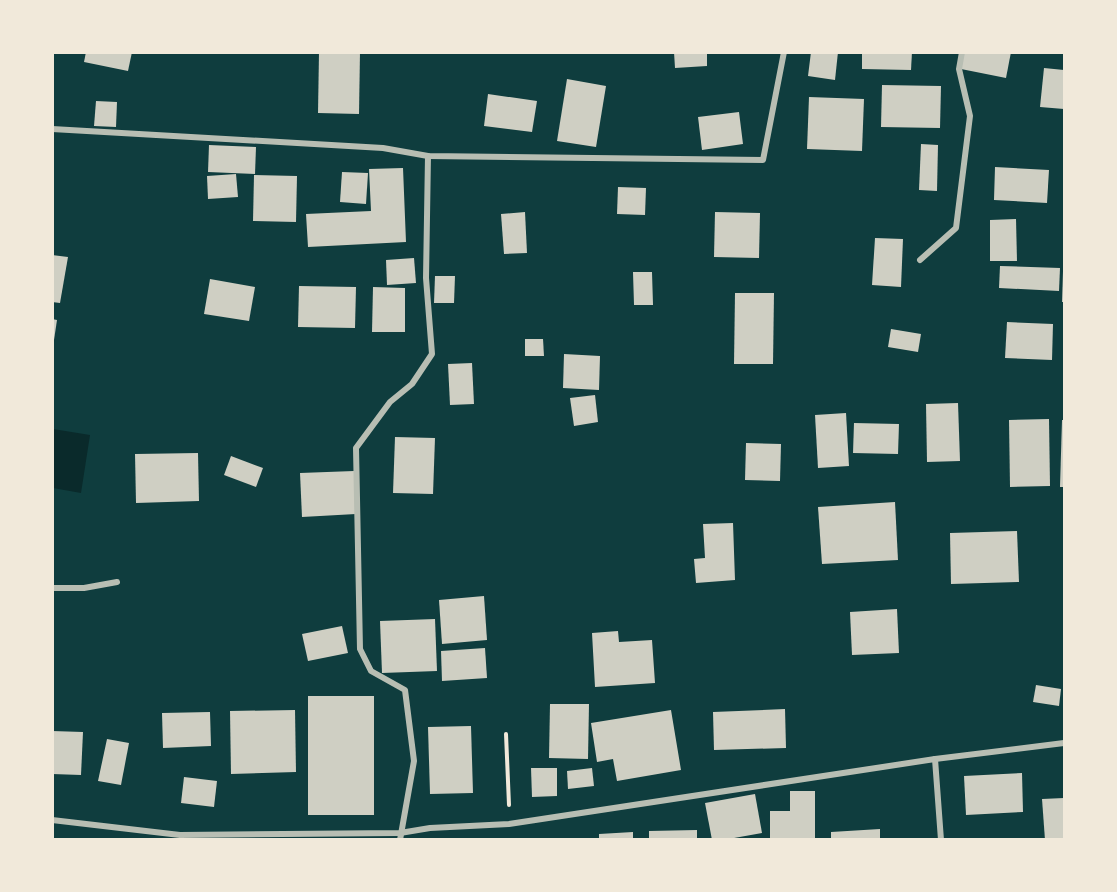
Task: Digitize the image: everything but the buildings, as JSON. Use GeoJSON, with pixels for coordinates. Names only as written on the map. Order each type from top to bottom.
{"type":"FeatureCollection","features":[{"type":"Feature","properties":{"kind":"street"},"geometry":{"type":"LineString","coordinates":[[52,129],[383,148],[428,156],[763,160],[784,52]]}},
{"type":"Feature","properties":{"kind":"street"},"geometry":{"type":"LineString","coordinates":[[920,260],[956,228],[970,116],[959,69],[962,52]]}},
{"type":"Feature","properties":{"kind":"street"},"geometry":{"type":"LineString","coordinates":[[400,836],[414,761],[405,690],[371,671],[360,649],[356,448],[390,402],[412,384],[432,354],[426,278],[428,156]]}},
{"type":"Feature","properties":{"kind":"street"},"geometry":{"type":"LineString","coordinates":[[52,588],[84,588],[117,582]]}},
{"type":"Feature","properties":{"kind":"street"},"geometry":{"type":"LineString","coordinates":[[52,820],[180,836],[400,836],[430,828],[509,824],[935,759],[1065,743]]}},
{"type":"Feature","properties":{"kind":"street"},"geometry":{"type":"LineString","coordinates":[[935,759],[941,840]]}},
{"type":"Feature","properties":{"kind":"path"},"geometry":{"type":"LineString","coordinates":[[506,734],[509,824]]}},
{"type":"Feature","properties":{"kind":"water"},"geometry":{"type":"Polygon","coordinates":[[[53,429],[90,435],[81,493],[53,488],[53,429]]]}}]}
